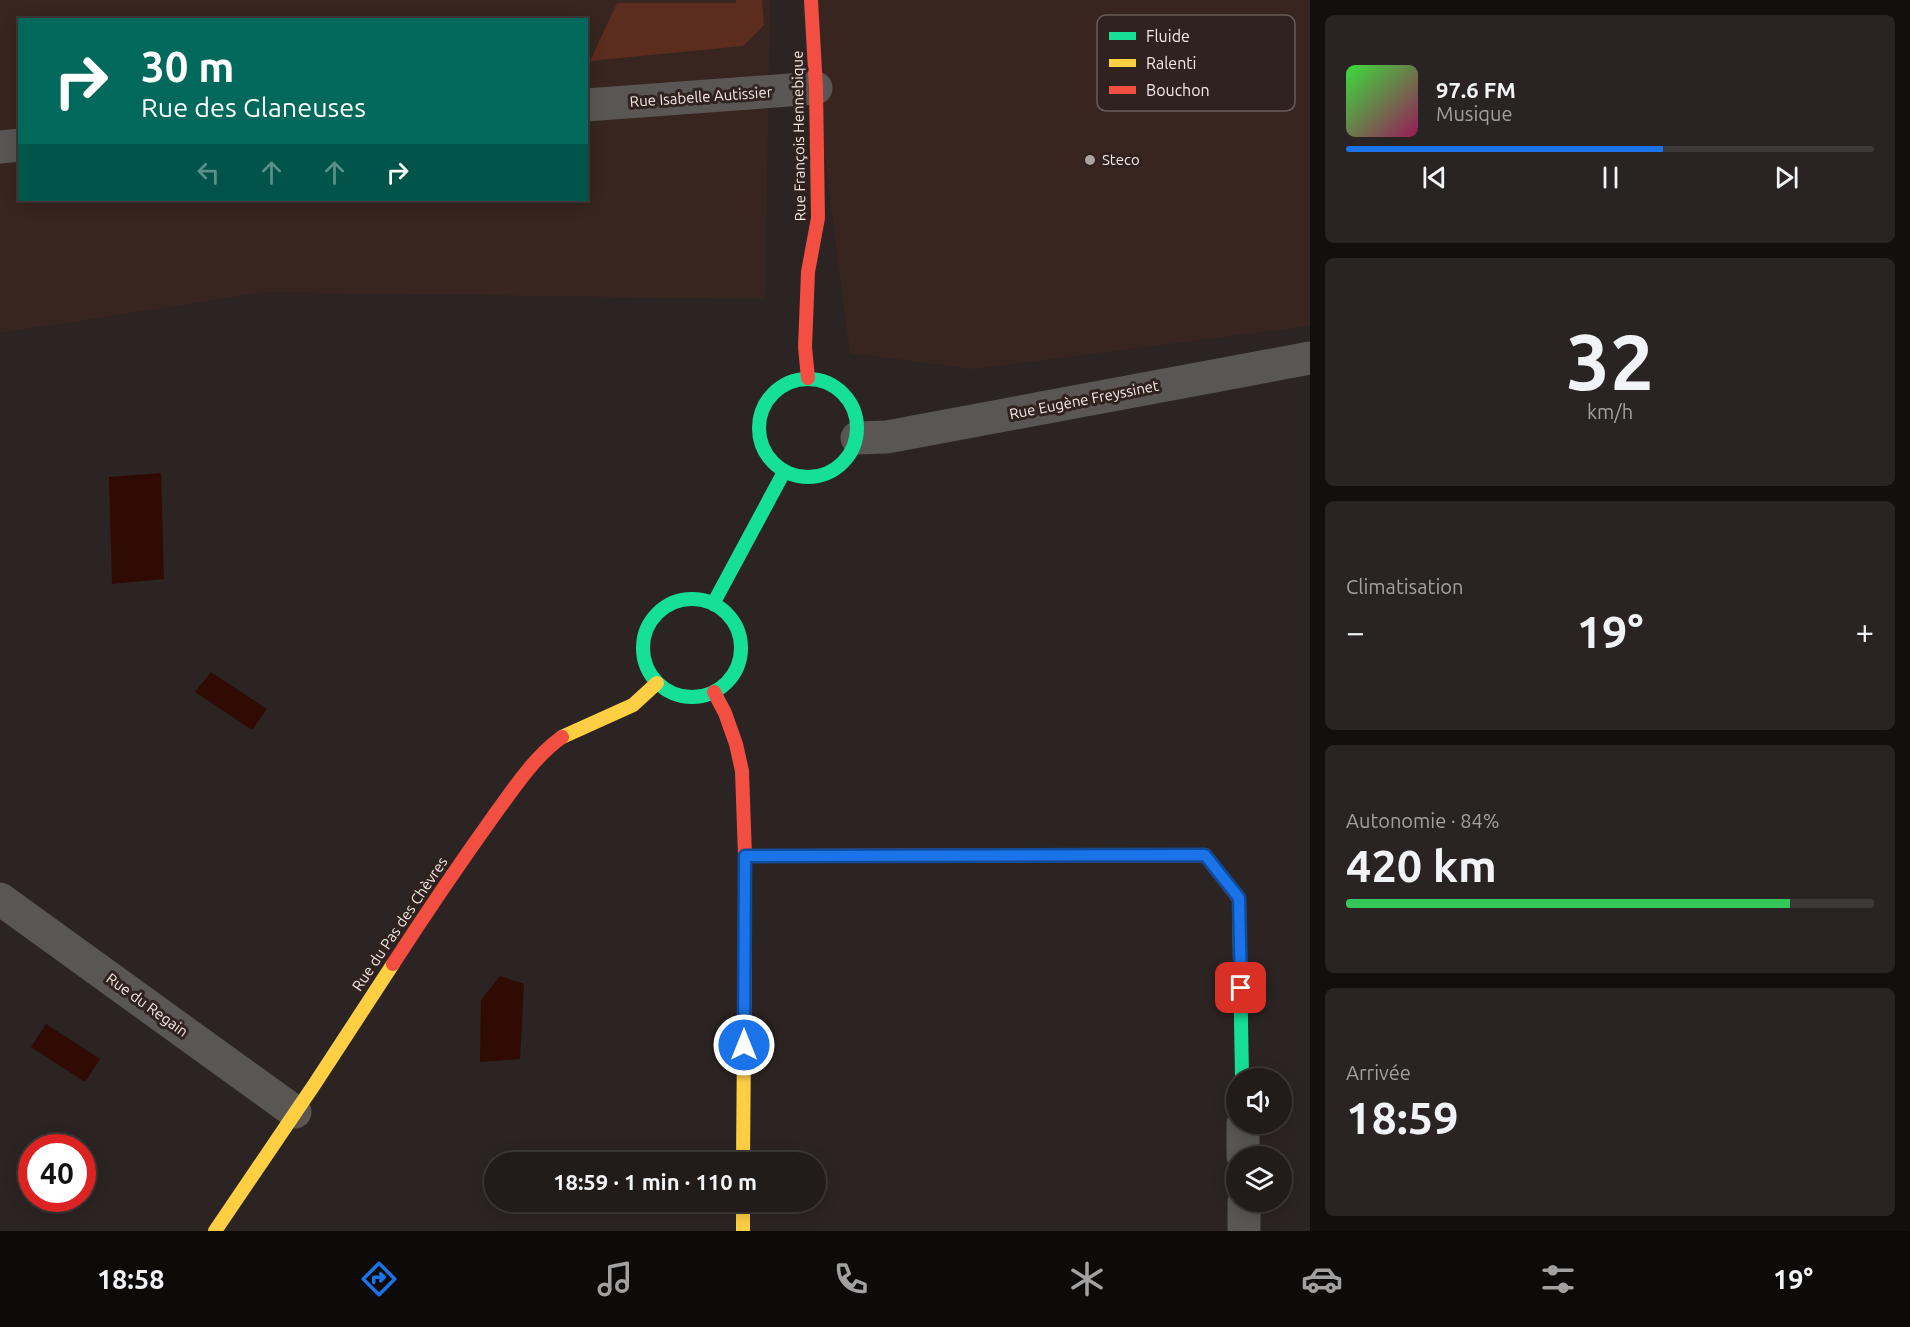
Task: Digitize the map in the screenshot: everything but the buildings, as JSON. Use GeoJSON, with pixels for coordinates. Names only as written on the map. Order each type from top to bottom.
{"type":"FeatureCollection","features":[{"type":"Feature","properties":{"kind":"street","name":"Rue François Hennebique"},"geometry":{"type":"LineString","coordinates":[[808,378],[805,347],[808,272],[818,218],[816,88],[811,0]]}},
{"type":"Feature","properties":{"kind":"street","name":"Rue Isabelle Autissier"},"geometry":{"type":"LineString","coordinates":[[588,105],[816,88]]}},
{"type":"Feature","properties":{"kind":"street"},"geometry":{"type":"LineString","coordinates":[[0,147],[18,145]]}},
{"type":"Feature","properties":{"kind":"street","name":"Rue Eugène Freyssinet"},"geometry":{"type":"LineString","coordinates":[[857,438],[887,437],[1310,358]]}},
{"type":"Feature","properties":{"kind":"street"},"geometry":{"type":"LineString","coordinates":[[808,378],[822,381],[836,387],[847,396],[858,423],[857,438],[851,453],[842,465],[829,473],[813,478],[799,477],[784,472],[771,461],[762,448],[759,432],[760,415],[766,401],[778,389],[792,381],[808,378]]}},
{"type":"Feature","properties":{"kind":"street"},"geometry":{"type":"LineString","coordinates":[[713,604],[784,472]]}},
{"type":"Feature","properties":{"kind":"street"},"geometry":{"type":"LineString","coordinates":[[683,599],[698,599],[713,604],[726,613],[735,625],[741,640],[736,671],[714,692],[699,697],[684,697],[669,692],[657,683],[648,671],[643,656],[643,641],[648,626],[656,614],[669,604],[683,599]]}},
{"type":"Feature","properties":{"kind":"street","name":"Rue du Pas des Chèvres"},"geometry":{"type":"LineString","coordinates":[[215,1231],[320,1076],[447,881],[526,772],[549,746],[568,733],[633,705],[657,683]]}},
{"type":"Feature","properties":{"kind":"street"},"geometry":{"type":"LineString","coordinates":[[714,692],[729,723],[742,771],[745,856],[743,1152]]}},
{"type":"Feature","properties":{"kind":"street"},"geometry":{"type":"LineString","coordinates":[[745,856],[1205,855],[1239,898],[1242,1068]]}},
{"type":"Feature","properties":{"kind":"street","name":"Rue du Regain"},"geometry":{"type":"LineString","coordinates":[[0,899],[295,1112]]}},
{"type":"Feature","properties":{"kind":"street"},"geometry":{"type":"LineString","coordinates":[[743,1212],[743,1231]]}},
{"type":"Feature","properties":{"kind":"street"},"geometry":{"type":"LineString","coordinates":[[1244,1212],[1244,1231]]}},
{"type":"Feature","properties":{"kind":"shaded area"},"geometry":{"type":"Polygon","coordinates":[[[0,0],[770,0],[765,299],[266,292],[0,333],[0,0]]]}},
{"type":"Feature","properties":{"kind":"shaded area"},"geometry":{"type":"Polygon","coordinates":[[[736,0],[762,0],[764,25],[743,46],[590,61],[617,3],[736,3],[736,0]]]}},
{"type":"Feature","properties":{"kind":"shaded area"},"geometry":{"type":"Polygon","coordinates":[[[809,0],[1310,0],[1310,326],[973,369],[850,353],[816,88],[809,0]]]}},
{"type":"Feature","properties":{"kind":"shaded area"},"geometry":{"type":"Polygon","coordinates":[[[161,473],[164,579],[112,584],[109,477],[161,473]]]}},
{"type":"Feature","properties":{"kind":"shaded area"},"geometry":{"type":"Polygon","coordinates":[[[211,672],[267,709],[252,730],[195,692],[211,672]]]}},
{"type":"Feature","properties":{"kind":"shaded area"},"geometry":{"type":"Polygon","coordinates":[[[500,976],[524,984],[520,1059],[480,1062],[481,1000],[500,976]]]}},
{"type":"Feature","properties":{"kind":"shaded area"},"geometry":{"type":"Polygon","coordinates":[[[46,1024],[100,1059],[85,1082],[31,1047],[46,1024]]]}},
{"type":"Feature","properties":{"kind":"traffic: fast"},"geometry":{"type":"LineString","coordinates":[[808,379],[827,382],[843,393],[854,409],[857,428],[854,447],[843,463],[827,474],[808,477],[789,474],[773,463],[762,447],[759,428],[762,409],[773,393],[789,382],[808,379]]}},
{"type":"Feature","properties":{"kind":"traffic: fast"},"geometry":{"type":"LineString","coordinates":[[713,604],[784,472]]}},
{"type":"Feature","properties":{"kind":"traffic: fast"},"geometry":{"type":"LineString","coordinates":[[692,599],[711,603],[727,613],[737,629],[741,648],[737,667],[727,683],[711,693],[692,697],[673,693],[657,683],[647,667],[643,648],[647,629],[657,613],[673,603],[692,599]]}},
{"type":"Feature","properties":{"kind":"traffic: fast"},"geometry":{"type":"LineString","coordinates":[[1239,903],[1242,1068]]}},
{"type":"Feature","properties":{"kind":"traffic: slow"},"geometry":{"type":"LineString","coordinates":[[562,737],[633,705],[657,683]]}},
{"type":"Feature","properties":{"kind":"traffic: slow"},"geometry":{"type":"LineString","coordinates":[[743,1152],[745,922]]}},
{"type":"Feature","properties":{"kind":"traffic: slow"},"geometry":{"type":"LineString","coordinates":[[215,1231],[393,964]]}},
{"type":"Feature","properties":{"kind":"traffic: slow"},"geometry":{"type":"LineString","coordinates":[[743,1212],[743,1231]]}},
{"type":"Feature","properties":{"kind":"traffic: jam"},"geometry":{"type":"LineString","coordinates":[[808,378],[805,347],[808,272],[818,218],[816,88],[811,0]]}},
{"type":"Feature","properties":{"kind":"traffic: jam"},"geometry":{"type":"LineString","coordinates":[[714,692],[725,713],[736,744],[742,771],[745,922]]}},
{"type":"Feature","properties":{"kind":"traffic: jam"},"geometry":{"type":"LineString","coordinates":[[393,964],[518,783],[534,763],[562,737]]}},
{"type":"Feature","properties":{"kind":"traffic: jam"},"geometry":{"type":"LineString","coordinates":[[745,856],[1205,855],[1239,899],[1239,903]]}},
{"type":"Feature","properties":{"kind":"place","name":"Steco"},"geometry":{"type":"Point","coordinates":[1090,160]}},
{"type":"Feature","properties":{"kind":"route"},"geometry":{"type":"LineString","coordinates":[[744,1045],[745,856],[1205,855],[1239,898],[1241,988]]}}]}
